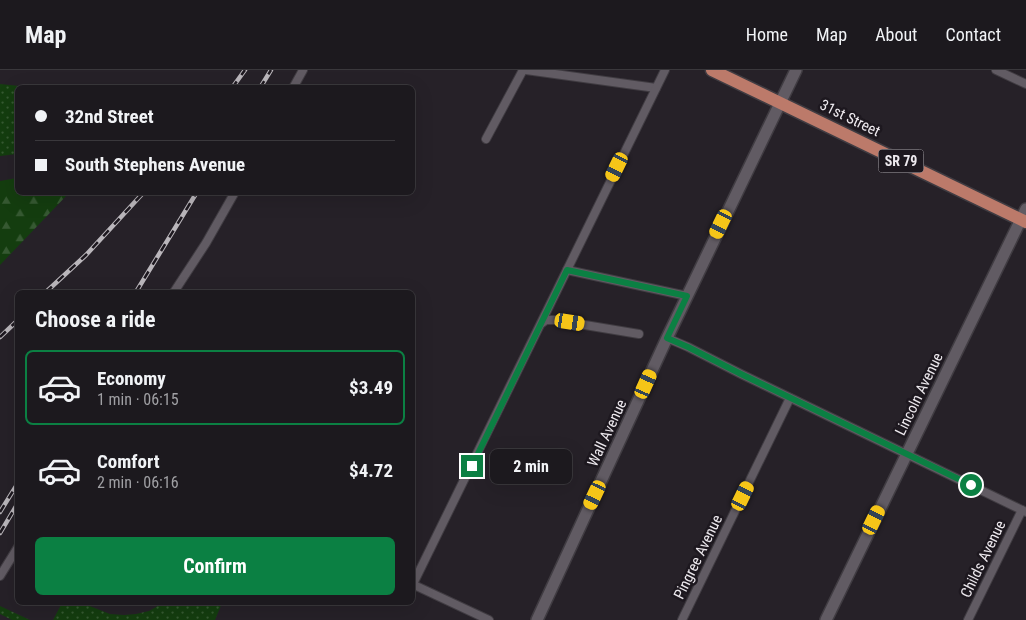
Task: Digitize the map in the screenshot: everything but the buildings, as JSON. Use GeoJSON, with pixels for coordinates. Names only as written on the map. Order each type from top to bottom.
{"type":"FeatureCollection","features":[{"type":"Feature","properties":{"kind":"main road","name":"31st Street"},"geometry":{"type":"LineString","coordinates":[[712,70],[1024,217]]}},
{"type":"Feature","properties":{"kind":"main road","name":"Wall Avenue"},"geometry":{"type":"LineString","coordinates":[[537,620],[667,338],[796,70]]}},
{"type":"Feature","properties":{"kind":"main road","name":"Lincoln Avenue"},"geometry":{"type":"LineString","coordinates":[[826,620],[1024,217]]}},
{"type":"Feature","properties":{"kind":"street"},"geometry":{"type":"LineString","coordinates":[[296,85],[303,70]]}},
{"type":"Feature","properties":{"kind":"street"},"geometry":{"type":"LineString","coordinates":[[486,139],[525,70],[656,88]]}},
{"type":"Feature","properties":{"kind":"street"},"geometry":{"type":"LineString","coordinates":[[415,580],[665,70]]}},
{"type":"Feature","properties":{"kind":"street"},"geometry":{"type":"LineString","coordinates":[[996,70],[1026,84]]}},
{"type":"Feature","properties":{"kind":"street"},"geometry":{"type":"LineString","coordinates":[[175,290],[206,243],[233,195]]}},
{"type":"Feature","properties":{"kind":"street"},"geometry":{"type":"LineString","coordinates":[[567,270],[687,296]]}},
{"type":"Feature","properties":{"kind":"street"},"geometry":{"type":"LineString","coordinates":[[542,324],[546,320],[555,320],[639,334]]}},
{"type":"Feature","properties":{"kind":"street"},"geometry":{"type":"LineString","coordinates":[[667,338],[1024,511]]}},
{"type":"Feature","properties":{"kind":"street","name":"Pingree Avenue"},"geometry":{"type":"LineString","coordinates":[[682,620],[790,398]]}},
{"type":"Feature","properties":{"kind":"street","name":"Childs Avenue"},"geometry":{"type":"LineString","coordinates":[[968,620],[1024,511]]}},
{"type":"Feature","properties":{"kind":"street"},"geometry":{"type":"LineString","coordinates":[[0,576],[15,552]]}},
{"type":"Feature","properties":{"kind":"street"},"geometry":{"type":"LineString","coordinates":[[415,585],[489,620]]}},
{"type":"Feature","properties":{"kind":"green space"},"geometry":{"type":"Polygon","coordinates":[[[0,84],[15,86],[15,154],[0,156],[0,84]]]}},
{"type":"Feature","properties":{"kind":"green space"},"geometry":{"type":"Polygon","coordinates":[[[15,178],[15,195],[67,195],[0,265],[0,181],[15,178]]]}},
{"type":"Feature","properties":{"kind":"green space"},"geometry":{"type":"Polygon","coordinates":[[[61,605],[87,605],[110,614],[124,615],[149,611],[160,605],[221,605],[215,620],[53,620],[61,605]]]}},
{"type":"Feature","properties":{"kind":"green space"},"geometry":{"type":"Polygon","coordinates":[[[0,606],[30,620],[12,620],[0,614],[0,606]]]}},
{"type":"Feature","properties":{"kind":"railway"},"geometry":{"type":"LineString","coordinates":[[234,85],[245,70]]}},
{"type":"Feature","properties":{"kind":"railway"},"geometry":{"type":"LineString","coordinates":[[262,85],[271,70]]}},
{"type":"Feature","properties":{"kind":"railway"},"geometry":{"type":"LineString","coordinates":[[48,290],[86,255],[141,195]]}},
{"type":"Feature","properties":{"kind":"railway"},"geometry":{"type":"LineString","coordinates":[[137,290],[195,195]]}},
{"type":"Feature","properties":{"kind":"railway"},"geometry":{"type":"LineString","coordinates":[[0,337],[15,323]]}},
{"type":"Feature","properties":{"kind":"railway"},"geometry":{"type":"LineString","coordinates":[[0,512],[15,488]]}},
{"type":"Feature","properties":{"kind":"railway"},"geometry":{"type":"LineString","coordinates":[[0,533],[15,508]]}},
{"type":"Feature","properties":{"kind":"route"},"geometry":{"type":"LineString","coordinates":[[472,466],[567,270],[687,296],[667,338],[971,485]]}}]}
